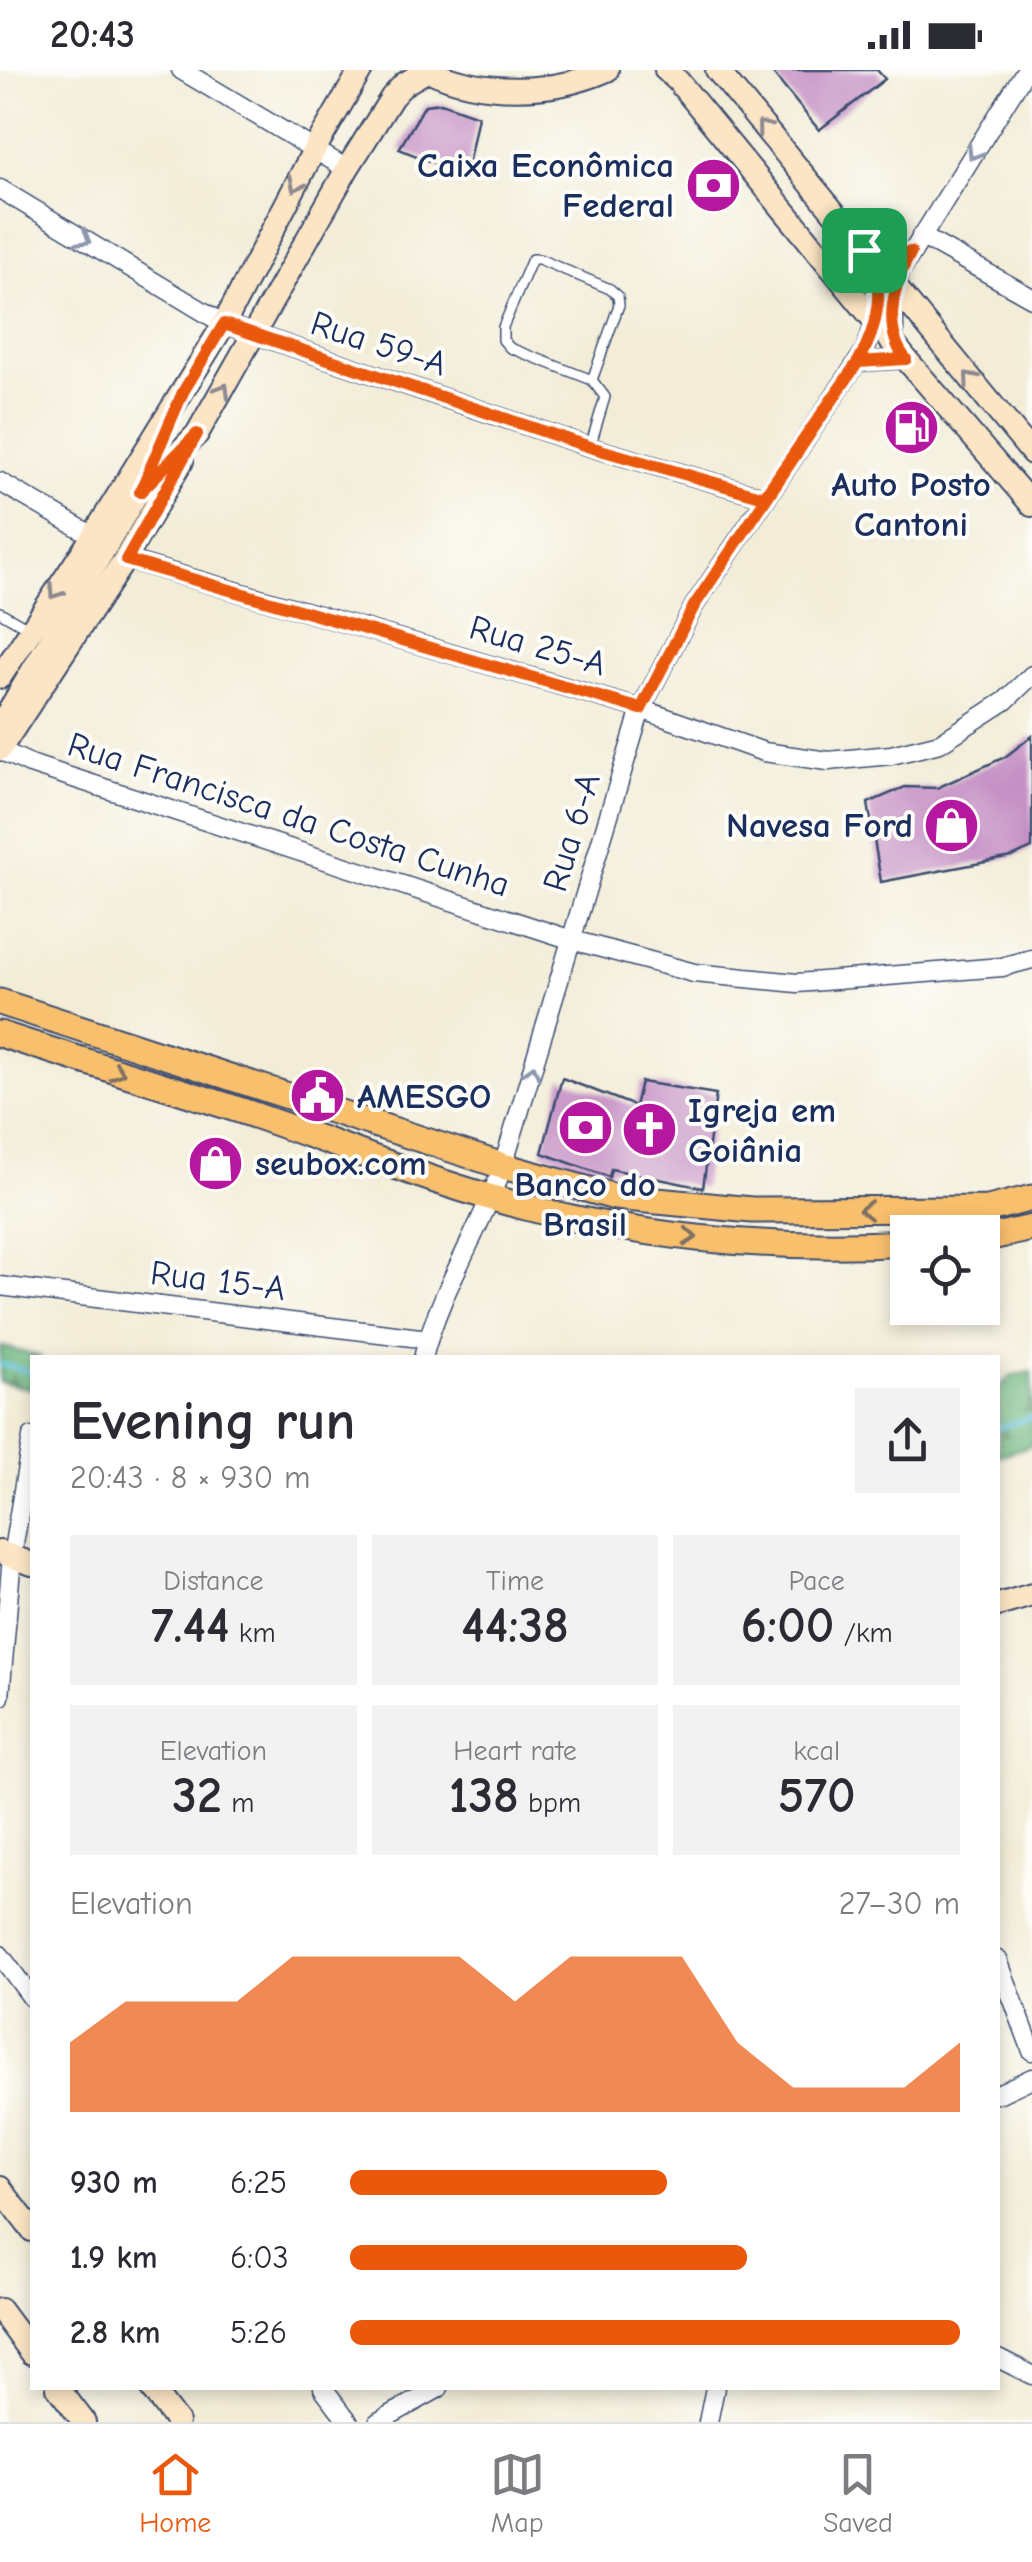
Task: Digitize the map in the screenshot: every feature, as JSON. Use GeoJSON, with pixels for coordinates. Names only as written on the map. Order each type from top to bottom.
{"type":"FeatureCollection","features":[{"type":"Feature","properties":{"kind":"main road"},"geometry":{"type":"LineString","coordinates":[[0,677],[224,324],[314,150],[361,70]]}},
{"type":"Feature","properties":{"kind":"main road"},"geometry":{"type":"LineString","coordinates":[[0,750],[126,560],[347,169],[392,97],[404,84],[428,70],[465,82],[524,88],[572,82],[607,70]]}},
{"type":"Feature","properties":{"kind":"main road"},"geometry":{"type":"LineString","coordinates":[[666,70],[1032,505]]}},
{"type":"Feature","properties":{"kind":"main road"},"geometry":{"type":"LineString","coordinates":[[718,70],[1032,452]]}},
{"type":"Feature","properties":{"kind":"main road"},"geometry":{"type":"LineString","coordinates":[[0,726],[140,492],[183,392]]}},
{"type":"Feature","properties":{"kind":"main road"},"geometry":{"type":"LineString","coordinates":[[140,492],[197,434]]}},
{"type":"Feature","properties":{"kind":"main road"},"geometry":{"type":"LineString","coordinates":[[0,1002],[503,1166],[615,1196],[752,1210],[988,1209],[1032,1198]]}},
{"type":"Feature","properties":{"kind":"main road"},"geometry":{"type":"LineString","coordinates":[[0,1034],[244,1112],[492,1198],[558,1216],[653,1234],[825,1244],[890,1243]]}},
{"type":"Feature","properties":{"kind":"main road"},"geometry":{"type":"LineString","coordinates":[[244,1112],[250,1086]]}},
{"type":"Feature","properties":{"kind":"main road"},"geometry":{"type":"LineString","coordinates":[[988,1209],[988,1215]]}},
{"type":"Feature","properties":{"kind":"main road"},"geometry":{"type":"LineString","coordinates":[[1000,1235],[1032,1228]]}},
{"type":"Feature","properties":{"kind":"main road"},"geometry":{"type":"LineString","coordinates":[[1000,1604],[1032,1595]]}},
{"type":"Feature","properties":{"kind":"main road"},"geometry":{"type":"LineString","coordinates":[[0,2188],[30,2222]]}},
{"type":"Feature","properties":{"kind":"main road"},"geometry":{"type":"LineString","coordinates":[[0,2310],[30,2351]]}},
{"type":"Feature","properties":{"kind":"main road"},"geometry":{"type":"LineString","coordinates":[[60,2390],[84,2422]]}},
{"type":"Feature","properties":{"kind":"main road"},"geometry":{"type":"LineString","coordinates":[[153,2390],[177,2422]]}},
{"type":"Feature","properties":{"kind":"street"},"geometry":{"type":"LineString","coordinates":[[180,70],[347,169]]}},
{"type":"Feature","properties":{"kind":"street"},"geometry":{"type":"LineString","coordinates":[[858,362],[900,352],[895,288],[911,252],[1026,70]]}},
{"type":"Feature","properties":{"kind":"street","name":"Rua 59-A"},"geometry":{"type":"LineString","coordinates":[[0,189],[224,324],[590,447],[764,497]]}},
{"type":"Feature","properties":{"kind":"street"},"geometry":{"type":"LineString","coordinates":[[922,236],[1032,298]]}},
{"type":"Feature","properties":{"kind":"street"},"geometry":{"type":"LineString","coordinates":[[870,258],[911,252]]}},
{"type":"Feature","properties":{"kind":"street","name":"Rua 6-A"},"geometry":{"type":"LineString","coordinates":[[426,1348],[432,1322],[492,1198],[503,1166],[641,709],[694,606],[858,362],[874,321],[870,258]]}},
{"type":"Feature","properties":{"kind":"street"},"geometry":{"type":"LineString","coordinates":[[0,482],[93,536]]}},
{"type":"Feature","properties":{"kind":"street","name":"Rua 25-A"},"geometry":{"type":"LineString","coordinates":[[126,560],[641,709],[764,752],[828,761],[891,755],[940,743],[1005,701],[1032,675]]}},
{"type":"Feature","properties":{"kind":"street","name":"Rua Francisca da Costa Cunha"},"geometry":{"type":"LineString","coordinates":[[0,750],[30,764],[572,940],[694,973],[797,983],[1002,967],[1032,959]]}},
{"type":"Feature","properties":{"kind":"street","name":"Rua 15-A"},"geometry":{"type":"LineString","coordinates":[[0,1286],[426,1348]]}},
{"type":"Feature","properties":{"kind":"street"},"geometry":{"type":"LineString","coordinates":[[0,1697],[30,1451]]}},
{"type":"Feature","properties":{"kind":"street"},"geometry":{"type":"LineString","coordinates":[[0,1955],[30,1995]]}},
{"type":"Feature","properties":{"kind":"street"},"geometry":{"type":"LineString","coordinates":[[1000,1965],[1032,2051]]}},
{"type":"Feature","properties":{"kind":"street"},"geometry":{"type":"LineString","coordinates":[[1000,2093],[1032,2078]]}},
{"type":"Feature","properties":{"kind":"street"},"geometry":{"type":"LineString","coordinates":[[1000,2359],[1032,2376]]}},
{"type":"Feature","properties":{"kind":"street"},"geometry":{"type":"LineString","coordinates":[[325,2390],[349,2422]]}},
{"type":"Feature","properties":{"kind":"street"},"geometry":{"type":"LineString","coordinates":[[378,2422],[435,2390]]}},
{"type":"Feature","properties":{"kind":"street"},"geometry":{"type":"LineString","coordinates":[[708,2422],[714,2390]]}},
{"type":"Feature","properties":{"kind":"lane"},"geometry":{"type":"LineString","coordinates":[[590,447],[605,397],[592,380],[510,348],[503,340],[504,328],[532,260],[539,259],[618,296],[619,305],[592,380]]}},
{"type":"Feature","properties":{"kind":"lane"},"geometry":{"type":"LineString","coordinates":[[0,612],[30,629]]}},
{"type":"Feature","properties":{"kind":"green space"},"geometry":{"type":"Polygon","coordinates":[[[0,1346],[34,1355],[30,1355],[30,1389],[0,1382],[0,1346]]]}},
{"type":"Feature","properties":{"kind":"green space"},"geometry":{"type":"Polygon","coordinates":[[[1032,1372],[1032,1445],[1000,1455],[1000,1386],[1011,1376],[1032,1372]]]}},
{"type":"Feature","properties":{"kind":"building"},"geometry":{"type":"Polygon","coordinates":[[[770,70],[877,70],[885,79],[819,130],[770,70]]]}},
{"type":"Feature","properties":{"kind":"building"},"geometry":{"type":"Polygon","coordinates":[[[441,103],[478,116],[466,176],[399,149],[425,105],[441,103]]]}},
{"type":"Feature","properties":{"kind":"building","name":"Navesa Ford"},"geometry":{"type":"Polygon","coordinates":[[[1032,736],[1032,848],[1012,857],[881,882],[868,803],[905,787],[937,788],[1005,757],[1032,736]]]}},
{"type":"Feature","properties":{"kind":"building"},"geometry":{"type":"Polygon","coordinates":[[[562,1078],[635,1106],[641,1082],[716,1094],[703,1188],[611,1169],[609,1177],[542,1153],[562,1078]]]}},
{"type":"Feature","properties":{"kind":"waterway"},"geometry":{"type":"LineString","coordinates":[[0,1364],[30,1372]]}},
{"type":"Feature","properties":{"kind":"waterway"},"geometry":{"type":"LineString","coordinates":[[1000,1427],[1032,1417]]}},
{"type":"Feature","properties":{"kind":"place","name":"Caixa Econômica Federal"},"geometry":{"type":"Point","coordinates":[713,185]}},
{"type":"Feature","properties":{"kind":"place","name":"Auto Posto Cantoni"},"geometry":{"type":"Point","coordinates":[911,428]}},
{"type":"Feature","properties":{"kind":"place","name":"Navesa Ford"},"geometry":{"type":"Point","coordinates":[952,825]}},
{"type":"Feature","properties":{"kind":"place","name":"AMESGO"},"geometry":{"type":"Point","coordinates":[318,1096]}},
{"type":"Feature","properties":{"kind":"place","name":"Banco do Brasil"},"geometry":{"type":"Point","coordinates":[585,1128]}},
{"type":"Feature","properties":{"kind":"place","name":"Igreja em Goiânia"},"geometry":{"type":"Point","coordinates":[649,1130]}},
{"type":"Feature","properties":{"kind":"place","name":"seubox.com"},"geometry":{"type":"Point","coordinates":[216,1163]}},
{"type":"Feature","properties":{"kind":"route"},"geometry":{"type":"LineString","coordinates":[[864,250],[876,265],[876,310],[870,338],[858,362],[764,497],[590,447],[224,324],[183,392],[140,492],[197,434],[126,560],[641,709],[694,606],[858,362],[906,359],[894,345],[894,300],[897,281],[911,252],[896,255],[864,250]]}}]}
